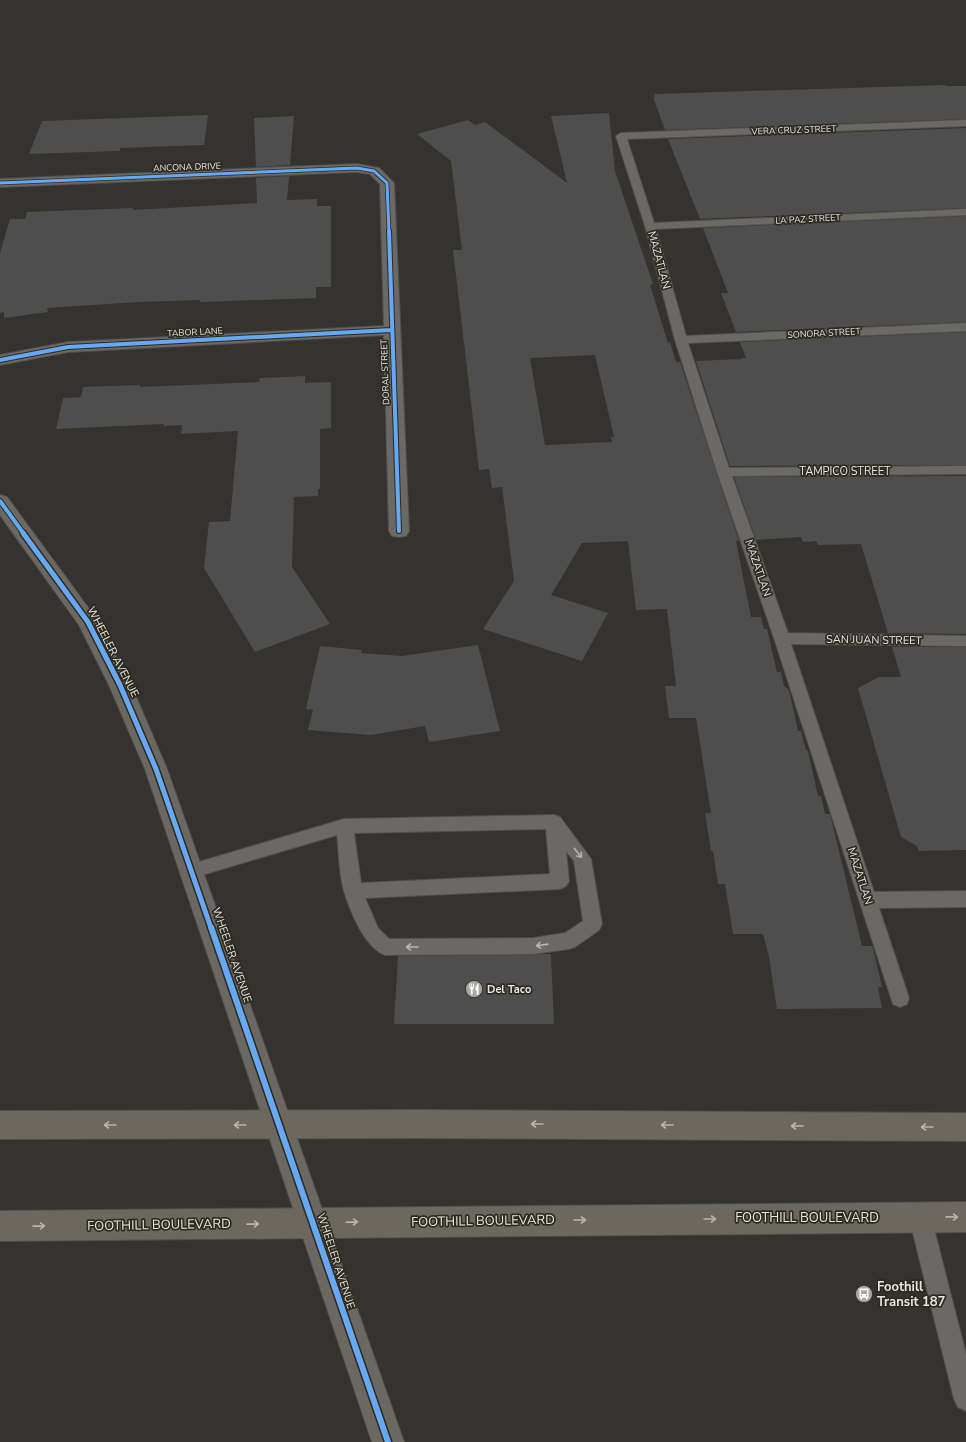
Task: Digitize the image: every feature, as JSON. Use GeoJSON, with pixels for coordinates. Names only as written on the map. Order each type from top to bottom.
{"type":"FeatureCollection","features":[{"type":"Feature","properties":{"kind":"main road","name":"WHEELER AVENUE"},"geometry":{"type":"LineString","coordinates":[[0,501],[88,622],[120,685],[156,769],[388,1442]]}},
{"type":"Feature","properties":{"kind":"main road"},"geometry":{"type":"LineString","coordinates":[[0,1125],[423,1124],[966,1127]]}},
{"type":"Feature","properties":{"kind":"main road","name":"FOOTHILL BOULEVARD"},"geometry":{"type":"LineString","coordinates":[[0,1226],[920,1217],[966,1218]]}},
{"type":"Feature","properties":{"kind":"street","name":"ANCONA DRIVE"},"geometry":{"type":"LineString","coordinates":[[0,183],[357,168],[374,171]]}},
{"type":"Feature","properties":{"kind":"street","name":"DORAL STREET"},"geometry":{"type":"LineString","coordinates":[[374,171],[387,183],[399,531]]}},
{"type":"Feature","properties":{"kind":"street","name":"TABOR LANE"},"geometry":{"type":"LineString","coordinates":[[0,360],[68,347],[391,330]]}},
{"type":"Feature","properties":{"kind":"lane","name":"VERA CRUZ STREET"},"geometry":{"type":"LineString","coordinates":[[621,136],[966,123]]}},
{"type":"Feature","properties":{"kind":"lane","name":"MAZATLAN"},"geometry":{"type":"LineString","coordinates":[[621,136],[650,226],[681,340],[724,472],[782,638],[900,998]]}},
{"type":"Feature","properties":{"kind":"lane","name":"LA PAZ STREET"},"geometry":{"type":"LineString","coordinates":[[650,226],[966,212]]}},
{"type":"Feature","properties":{"kind":"lane","name":"SONORA STREET"},"geometry":{"type":"LineString","coordinates":[[681,340],[966,327]]}},
{"type":"Feature","properties":{"kind":"lane","name":"TAMPICO STREET"},"geometry":{"type":"LineString","coordinates":[[724,472],[966,470]]}},
{"type":"Feature","properties":{"kind":"lane","name":"SAN JUAN STREET"},"geometry":{"type":"LineString","coordinates":[[782,638],[966,641]]}},
{"type":"Feature","properties":{"kind":"lane"},"geometry":{"type":"LineString","coordinates":[[192,871],[344,826],[554,822]]}},
{"type":"Feature","properties":{"kind":"lane"},"geometry":{"type":"LineString","coordinates":[[344,826],[353,891],[371,933],[386,947],[533,946],[569,941],[593,924],[582,859],[554,822]]}},
{"type":"Feature","properties":{"kind":"lane"},"geometry":{"type":"LineString","coordinates":[[353,891],[560,881],[554,822]]}},
{"type":"Feature","properties":{"kind":"lane"},"geometry":{"type":"LineString","coordinates":[[868,900],[966,899]]}},
{"type":"Feature","properties":{"kind":"lane"},"geometry":{"type":"LineString","coordinates":[[920,1217],[966,1399]]}},
{"type":"Feature","properties":{"kind":"building"},"geometry":{"type":"Polygon","coordinates":[[[945,85],[966,86],[966,119],[665,130],[653,97],[655,97],[654,94],[945,85]]]}},
{"type":"Feature","properties":{"kind":"building"},"geometry":{"type":"Polygon","coordinates":[[[609,113],[615,171],[653,284],[650,285],[668,343],[670,342],[676,362],[680,362],[739,541],[736,541],[751,617],[761,617],[764,629],[767,629],[777,672],[781,672],[784,686],[789,690],[798,731],[801,731],[806,750],[808,751],[818,796],[821,796],[825,814],[830,814],[862,946],[872,946],[873,948],[882,987],[878,987],[882,1008],[777,1009],[769,957],[763,934],[733,934],[725,884],[718,884],[713,851],[711,851],[705,813],[711,813],[696,718],[669,718],[665,686],[676,686],[667,609],[636,610],[628,541],[582,543],[551,595],[608,613],[582,661],[483,629],[514,581],[502,487],[492,488],[489,469],[479,470],[453,250],[462,250],[451,161],[417,134],[468,120],[475,125],[485,122],[567,183],[551,116],[609,113]],[[595,355],[530,358],[545,445],[612,442],[611,437],[614,437],[595,355]]]}},
{"type":"Feature","properties":{"kind":"building"},"geometry":{"type":"Polygon","coordinates":[[[208,115],[204,145],[120,148],[120,151],[29,154],[42,121],[208,115]]]}},
{"type":"Feature","properties":{"kind":"building"},"geometry":{"type":"Polygon","coordinates":[[[294,116],[290,165],[256,167],[254,118],[294,116]]]}},
{"type":"Feature","properties":{"kind":"building"},"geometry":{"type":"Polygon","coordinates":[[[966,128],[966,208],[700,219],[668,139],[966,128]]]}},
{"type":"Feature","properties":{"kind":"building"},"geometry":{"type":"Polygon","coordinates":[[[289,176],[287,200],[317,199],[317,206],[331,206],[331,287],[316,287],[316,298],[200,302],[200,300],[138,302],[47,308],[48,312],[4,318],[4,312],[0,313],[0,253],[10,219],[25,219],[27,212],[133,208],[133,210],[257,203],[256,178],[289,176]]]}},
{"type":"Feature","properties":{"kind":"building"},"geometry":{"type":"Polygon","coordinates":[[[966,216],[966,322],[736,332],[721,293],[728,293],[703,228],[966,216]]]}},
{"type":"Feature","properties":{"kind":"building"},"geometry":{"type":"Polygon","coordinates":[[[966,332],[966,465],[730,466],[696,361],[746,358],[740,342],[966,332]]]}},
{"type":"Feature","properties":{"kind":"building"},"geometry":{"type":"Polygon","coordinates":[[[305,376],[305,383],[331,382],[331,428],[320,429],[320,489],[318,489],[318,496],[294,497],[292,567],[330,624],[255,652],[204,568],[209,522],[230,521],[238,431],[181,434],[182,425],[163,426],[164,424],[56,429],[63,398],[81,397],[83,387],[140,385],[140,387],[259,382],[260,378],[305,376]]]}},
{"type":"Feature","properties":{"kind":"building"},"geometry":{"type":"Polygon","coordinates":[[[966,476],[966,634],[888,633],[861,544],[818,545],[816,541],[803,542],[801,537],[756,540],[734,477],[966,476]]]}},
{"type":"Feature","properties":{"kind":"building"},"geometry":{"type":"Polygon","coordinates":[[[478,645],[500,731],[429,742],[425,726],[371,735],[308,730],[313,710],[306,709],[320,646],[362,650],[361,653],[402,656],[478,645]]]}},
{"type":"Feature","properties":{"kind":"building"},"geometry":{"type":"Polygon","coordinates":[[[892,647],[966,647],[966,850],[919,851],[917,846],[901,837],[858,688],[879,677],[901,677],[892,647]]]}},
{"type":"Feature","properties":{"kind":"building","name":"Del Taco"},"geometry":{"type":"Polygon","coordinates":[[[551,954],[554,1024],[394,1024],[398,956],[551,954]]]}},
{"type":"Feature","properties":{"kind":"cycle path"},"geometry":{"type":"LineString","coordinates":[[0,183],[357,168],[374,171],[387,183],[399,531]]}},
{"type":"Feature","properties":{"kind":"cycle path"},"geometry":{"type":"LineString","coordinates":[[0,360],[68,347],[391,330]]}},
{"type":"Feature","properties":{"kind":"cycle path"},"geometry":{"type":"LineString","coordinates":[[0,501],[88,622],[120,685],[156,769],[388,1442]]}},
{"type":"Feature","properties":{"kind":"place","name":"Del Taco"},"geometry":{"type":"Point","coordinates":[474,989]}},
{"type":"Feature","properties":{"kind":"place","name":"Foothill Transit 187"},"geometry":{"type":"Point","coordinates":[864,1294]}}]}
